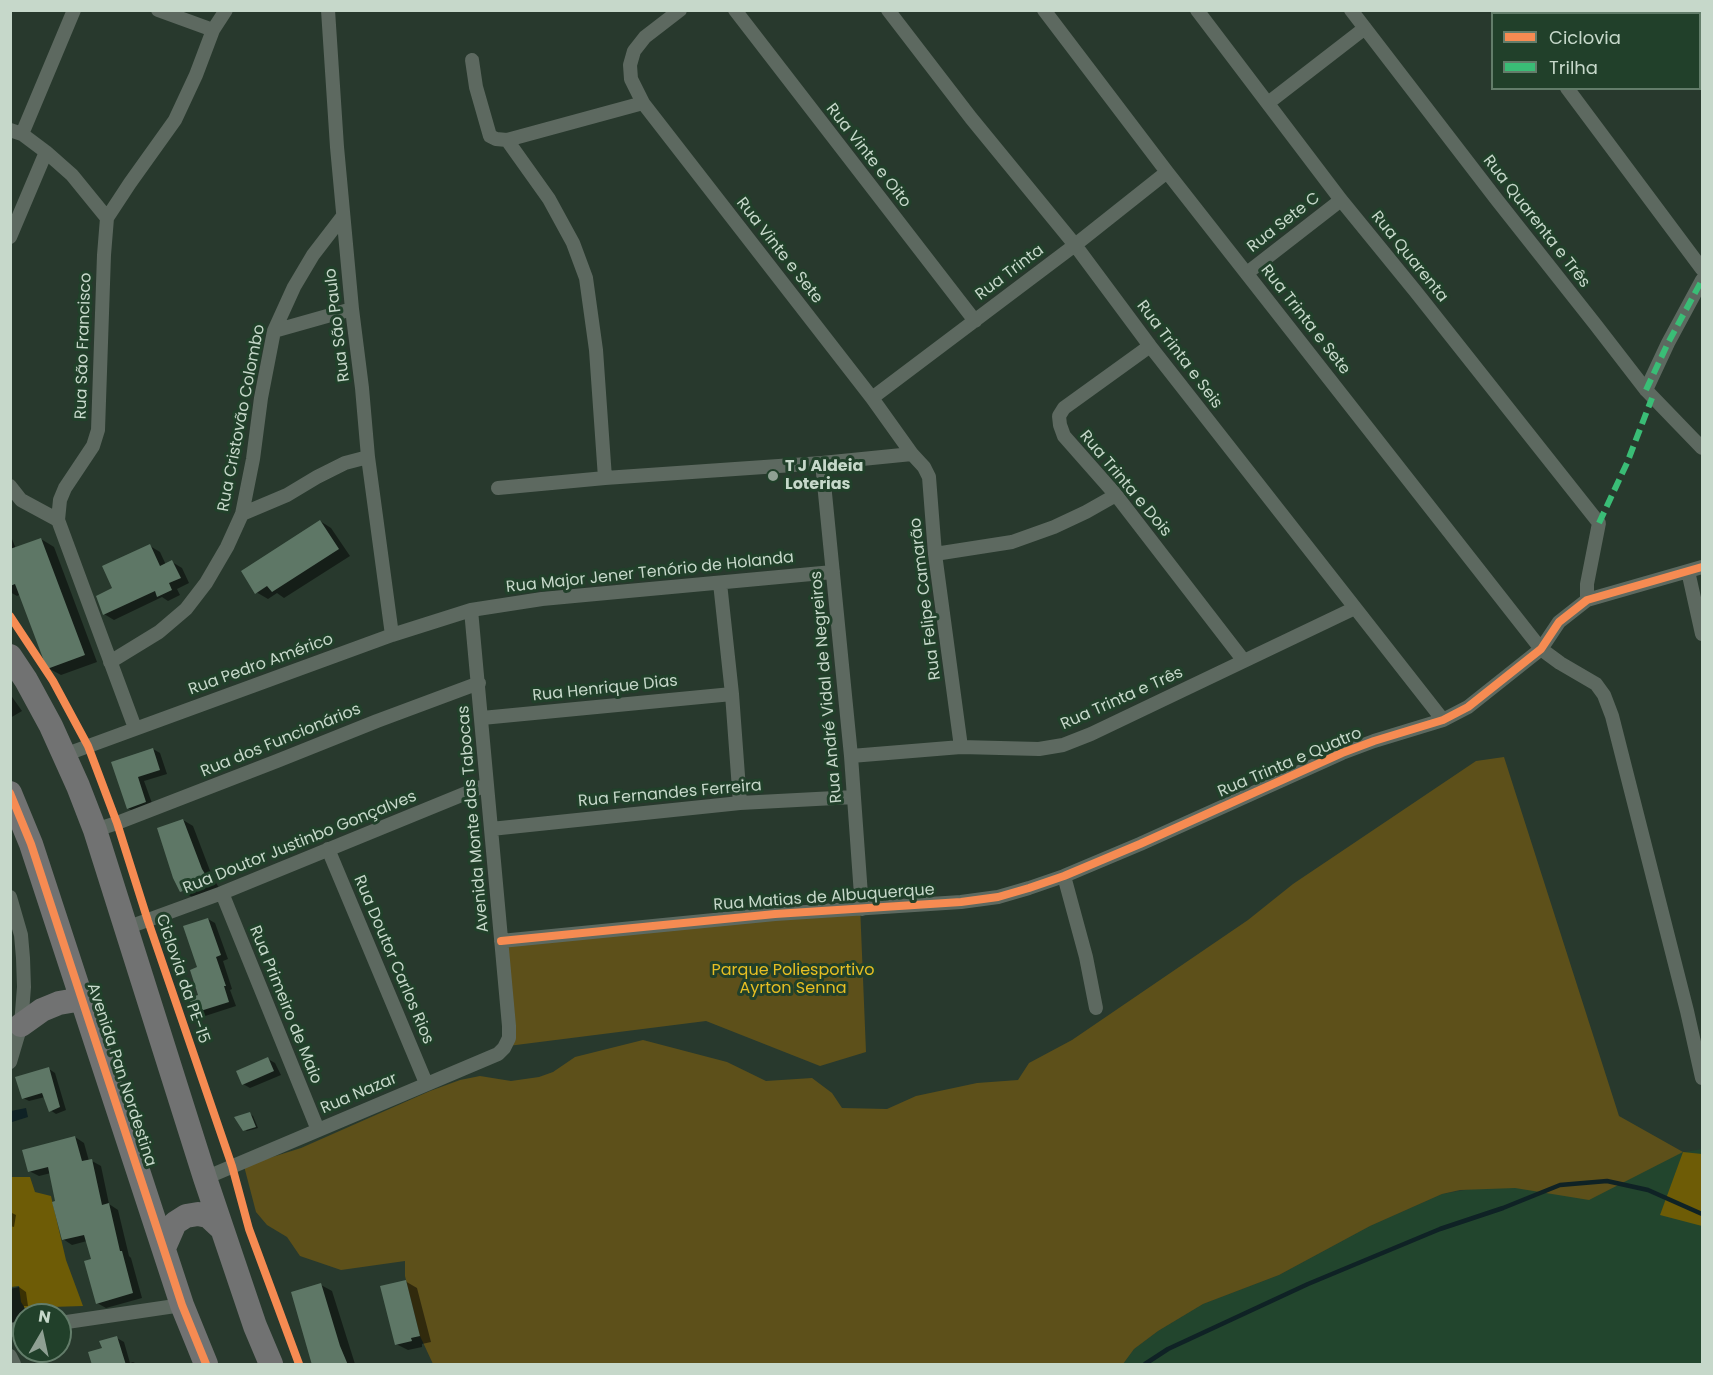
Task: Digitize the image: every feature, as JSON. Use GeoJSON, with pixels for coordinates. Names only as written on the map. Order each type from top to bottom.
{"type":"FeatureCollection","features":[{"type":"Feature","properties":{"kind":"highway"},"geometry":{"type":"LineString","coordinates":[[10,656],[36,698],[64,755],[95,830],[205,1178],[255,1326],[271,1365]]}},
{"type":"Feature","properties":{"kind":"highway","name":"Avenida Pan Nordestina"},"geometry":{"type":"LineString","coordinates":[[10,793],[31,844],[182,1305],[206,1365]]}},
{"type":"Feature","properties":{"kind":"highway"},"geometry":{"type":"LineString","coordinates":[[21,1025],[42,1010],[59,1003],[82,999]]}},
{"type":"Feature","properties":{"kind":"highway"},"geometry":{"type":"LineString","coordinates":[[164,1248],[175,1223],[186,1216],[198,1214],[208,1216],[222,1229]]}},
{"type":"Feature","properties":{"kind":"street"},"geometry":{"type":"LineString","coordinates":[[74,10],[16,132],[46,152],[72,175],[108,218],[175,120],[196,75],[213,30],[226,10]]}},
{"type":"Feature","properties":{"kind":"street"},"geometry":{"type":"LineString","coordinates":[[158,10],[213,30]]}},
{"type":"Feature","properties":{"kind":"street","name":"Rua São Paulo"},"geometry":{"type":"LineString","coordinates":[[328,10],[352,309],[368,457],[392,635]]}},
{"type":"Feature","properties":{"kind":"street","name":"Rua Vinte e Sete"},"geometry":{"type":"LineString","coordinates":[[680,10],[645,37],[634,51],[630,65],[631,79],[643,103],[912,454]]}},
{"type":"Feature","properties":{"kind":"street","name":"Rua Vinte e Oito"},"geometry":{"type":"LineString","coordinates":[[735,10],[975,321]]}},
{"type":"Feature","properties":{"kind":"street","name":"Rua Trinta e Seis"},"geometry":{"type":"LineString","coordinates":[[888,10],[971,118],[1075,245],[1150,346],[1443,720]]}},
{"type":"Feature","properties":{"kind":"street","name":"Rua Trinta e Sete"},"geometry":{"type":"LineString","coordinates":[[1044,10],[1167,172],[1541,650]]}},
{"type":"Feature","properties":{"kind":"street","name":"Rua Quarenta"},"geometry":{"type":"LineString","coordinates":[[1197,10],[1341,200],[1599,523],[1587,584],[1587,600]]}},
{"type":"Feature","properties":{"kind":"street","name":"Rua Quarenta e Três"},"geometry":{"type":"LineString","coordinates":[[1351,10],[1646,390],[1702,448]]}},
{"type":"Feature","properties":{"kind":"street"},"geometry":{"type":"LineString","coordinates":[[1268,103],[1365,28]]}},
{"type":"Feature","properties":{"kind":"street"},"geometry":{"type":"LineString","coordinates":[[472,60],[481,110],[490,136],[496,139],[507,140],[643,103]]}},
{"type":"Feature","properties":{"kind":"street"},"geometry":{"type":"LineString","coordinates":[[1568,90],[1702,269]]}},
{"type":"Feature","properties":{"kind":"street"},"geometry":{"type":"LineString","coordinates":[[507,140],[554,208],[573,243],[586,278],[596,351],[605,478]]}},
{"type":"Feature","properties":{"kind":"street"},"geometry":{"type":"LineString","coordinates":[[10,237],[46,152]]}},
{"type":"Feature","properties":{"kind":"street","name":"Rua Trinta"},"geometry":{"type":"LineString","coordinates":[[872,399],[1167,172]]}},
{"type":"Feature","properties":{"kind":"street","name":"Rua Sete C"},"geometry":{"type":"LineString","coordinates":[[1247,273],[1341,200]]}},
{"type":"Feature","properties":{"kind":"street","name":"Rua Cristovão Colombo"},"geometry":{"type":"LineString","coordinates":[[110,662],[159,632],[186,609],[206,583],[227,547],[242,514],[274,331],[294,287],[313,255],[343,216]]}},
{"type":"Feature","properties":{"kind":"street","name":"Rua São Francisco"},"geometry":{"type":"LineString","coordinates":[[58,520],[60,501],[65,488],[93,446],[98,430],[103,278],[108,218]]}},
{"type":"Feature","properties":{"kind":"street"},"geometry":{"type":"LineString","coordinates":[[1646,390],[1702,280]]}},
{"type":"Feature","properties":{"kind":"street"},"geometry":{"type":"LineString","coordinates":[[274,331],[352,309]]}},
{"type":"Feature","properties":{"kind":"street","name":"Rua Trinta e Dois"},"geometry":{"type":"LineString","coordinates":[[1150,346],[1064,408],[1059,416],[1059,426],[1064,436],[1116,495],[1245,661]]}},
{"type":"Feature","properties":{"kind":"street"},"geometry":{"type":"LineString","coordinates":[[498,488],[912,454]]}},
{"type":"Feature","properties":{"kind":"street","name":"Rua Felipe Camarão"},"geometry":{"type":"LineString","coordinates":[[912,454],[924,467],[929,477],[934,554],[961,747]]}},
{"type":"Feature","properties":{"kind":"street"},"geometry":{"type":"LineString","coordinates":[[242,514],[287,495],[345,463],[368,457]]}},
{"type":"Feature","properties":{"kind":"street","name":"Rua André Vidal de Negreiros"},"geometry":{"type":"LineString","coordinates":[[822,463],[851,756],[862,909]]}},
{"type":"Feature","properties":{"kind":"street"},"geometry":{"type":"LineString","coordinates":[[10,486],[21,500],[58,520],[135,729]]}},
{"type":"Feature","properties":{"kind":"street"},"geometry":{"type":"LineString","coordinates":[[934,554],[1012,542],[1086,512],[1116,495]]}},
{"type":"Feature","properties":{"kind":"street"},"geometry":{"type":"LineString","coordinates":[[1587,600],[1702,567]]}},
{"type":"Feature","properties":{"kind":"street"},"geometry":{"type":"LineString","coordinates":[[1688,571],[1702,634]]}},
{"type":"Feature","properties":{"kind":"street","name":"Rua Major Jener Tenório de Holanda"},"geometry":{"type":"LineString","coordinates":[[471,610],[542,599],[833,572]]}},
{"type":"Feature","properties":{"kind":"street"},"geometry":{"type":"LineString","coordinates":[[720,583],[732,694],[740,802]]}},
{"type":"Feature","properties":{"kind":"street","name":"Rua Trinta e Quatro"},"geometry":{"type":"LineString","coordinates":[[1140,844],[1342,753],[1443,720],[1468,708],[1541,650],[1559,622],[1587,600]]}},
{"type":"Feature","properties":{"kind":"street","name":"Rua Trinta e Três"},"geometry":{"type":"LineString","coordinates":[[851,756],[961,747],[1039,749],[1063,745],[1091,734],[1355,608]]}},
{"type":"Feature","properties":{"kind":"street","name":"Rua Pedro Américo"},"geometry":{"type":"LineString","coordinates":[[64,755],[392,635],[471,610]]}},
{"type":"Feature","properties":{"kind":"street","name":"Avenida Monte das Tabocas"},"geometry":{"type":"LineString","coordinates":[[471,610],[509,1026]]}},
{"type":"Feature","properties":{"kind":"street"},"geometry":{"type":"LineString","coordinates":[[1541,650],[1596,684],[1604,695],[1612,716],[1688,1011],[1702,1078]]}},
{"type":"Feature","properties":{"kind":"street","name":"Rua dos Funcionários"},"geometry":{"type":"LineString","coordinates":[[95,830],[479,684]]}},
{"type":"Feature","properties":{"kind":"street","name":"Rua Henrique Dias"},"geometry":{"type":"LineString","coordinates":[[482,718],[732,694]]}},
{"type":"Feature","properties":{"kind":"street","name":"Rua Doutor Justinbo Gonçalves"},"geometry":{"type":"LineString","coordinates":[[126,928],[222,893],[486,785]]}},
{"type":"Feature","properties":{"kind":"street","name":"Rua Fernandes Ferreira"},"geometry":{"type":"LineString","coordinates":[[491,829],[740,802],[854,797]]}},
{"type":"Feature","properties":{"kind":"street","name":"Rua Matias de Albuquerque"},"geometry":{"type":"LineString","coordinates":[[501,941],[775,914],[961,902],[998,897],[1064,876],[1140,844]]}},
{"type":"Feature","properties":{"kind":"street","name":"Rua Doutor Carlos Rios"},"geometry":{"type":"LineString","coordinates":[[328,849],[426,1083]]}},
{"type":"Feature","properties":{"kind":"street"},"geometry":{"type":"LineString","coordinates":[[1064,876],[1086,957],[1095,1008]]}},
{"type":"Feature","properties":{"kind":"street","name":"Rua Primeiro de Maio"},"geometry":{"type":"LineString","coordinates":[[222,893],[318,1130]]}},
{"type":"Feature","properties":{"kind":"street"},"geometry":{"type":"LineString","coordinates":[[10,897],[21,935],[24,987],[21,1025],[10,1062]]}},
{"type":"Feature","properties":{"kind":"street","name":"Rua Nazar"},"geometry":{"type":"LineString","coordinates":[[205,1178],[498,1054],[509,1038],[509,1026]]}},
{"type":"Feature","properties":{"kind":"street"},"geometry":{"type":"LineString","coordinates":[[72,1321],[182,1305]]}},
{"type":"Feature","properties":{"kind":"street"},"geometry":{"type":"LineString","coordinates":[[10,1356],[14,1365]]}},
{"type":"Feature","properties":{"kind":"shaded area"},"geometry":{"type":"Polygon","coordinates":[[[1702,1149],[1702,1364],[1123,1364],[1134,1349],[1158,1331],[1203,1304],[1279,1275],[1370,1226],[1442,1194],[1702,1149]]]}},
{"type":"Feature","properties":{"kind":"shaded area"},"geometry":{"type":"Polygon","coordinates":[[[1683,1152],[1702,1154],[1702,1226],[1660,1215],[1683,1152]]]}},
{"type":"Feature","properties":{"kind":"shaded area"},"geometry":{"type":"Polygon","coordinates":[[[11,1177],[30,1177],[35,1192],[51,1196],[66,1260],[83,1306],[72,1306],[72,1303],[22,1303],[19,1286],[11,1287],[11,1177]]]}},
{"type":"Feature","properties":{"kind":"green space"},"geometry":{"type":"Polygon","coordinates":[[[1504,757],[1619,1116],[1683,1152],[1589,1200],[1515,1188],[1460,1190],[1442,1194],[1370,1226],[1279,1275],[1203,1304],[1158,1331],[1134,1349],[1123,1364],[433,1364],[420,1336],[405,1276],[405,1261],[341,1270],[300,1256],[287,1237],[267,1225],[256,1212],[244,1166],[301,1148],[460,1080],[480,1076],[511,1081],[539,1077],[553,1072],[575,1057],[643,1040],[727,1062],[766,1081],[812,1078],[832,1093],[842,1108],[887,1109],[916,1096],[977,1083],[1018,1080],[1029,1063],[1072,1040],[1248,920],[1293,884],[1476,761],[1504,757]]]}},
{"type":"Feature","properties":{"kind":"green space","name":"Parque Poliesportivo Ayrton Senna"},"geometry":{"type":"Polygon","coordinates":[[[860,905],[866,1052],[820,1066],[706,1021],[508,1046],[497,936],[860,905]]]}},
{"type":"Feature","properties":{"kind":"water"},"geometry":{"type":"Polygon","coordinates":[[[26,1108],[28,1117],[12,1122],[11,1111],[26,1108]]]}},
{"type":"Feature","properties":{"kind":"building"},"geometry":{"type":"Polygon","coordinates":[[[320,520],[339,549],[272,592],[267,586],[255,594],[241,571],[320,520]]]}},
{"type":"Feature","properties":{"kind":"building"},"geometry":{"type":"Polygon","coordinates":[[[41,538],[85,655],[47,669],[15,584],[10,586],[10,549],[41,538]]]}},
{"type":"Feature","properties":{"kind":"building"},"geometry":{"type":"Polygon","coordinates":[[[150,544],[160,566],[172,560],[181,578],[169,583],[172,590],[157,597],[155,591],[103,615],[96,596],[112,588],[102,566],[150,544]]]}},
{"type":"Feature","properties":{"kind":"building"},"geometry":{"type":"Polygon","coordinates":[[[153,748],[160,770],[138,777],[146,802],[127,809],[111,762],[153,748]]]}},
{"type":"Feature","properties":{"kind":"building"},"geometry":{"type":"Polygon","coordinates":[[[183,819],[202,869],[210,882],[180,892],[173,878],[157,828],[183,819]]]}},
{"type":"Feature","properties":{"kind":"building"},"geometry":{"type":"Polygon","coordinates":[[[208,918],[221,955],[216,957],[229,1002],[194,1013],[189,998],[198,995],[190,970],[197,967],[183,926],[208,918]]]}},
{"type":"Feature","properties":{"kind":"building"},"geometry":{"type":"Polygon","coordinates":[[[268,1057],[274,1071],[242,1085],[236,1071],[268,1057]]]}},
{"type":"Feature","properties":{"kind":"building"},"geometry":{"type":"Polygon","coordinates":[[[49,1067],[60,1107],[49,1112],[42,1093],[22,1099],[15,1077],[49,1067]]]}},
{"type":"Feature","properties":{"kind":"building"},"geometry":{"type":"Polygon","coordinates":[[[250,1112],[256,1127],[243,1131],[234,1117],[250,1112]]]}},
{"type":"Feature","properties":{"kind":"building"},"geometry":{"type":"Polygon","coordinates":[[[75,1136],[82,1161],[92,1159],[102,1205],[109,1203],[133,1293],[96,1304],[84,1261],[91,1259],[84,1235],[62,1240],[52,1202],[55,1201],[48,1167],[28,1172],[22,1150],[75,1136]]]}},
{"type":"Feature","properties":{"kind":"building"},"geometry":{"type":"Polygon","coordinates":[[[406,1280],[420,1336],[411,1338],[412,1341],[395,1345],[380,1286],[406,1280]]]}},
{"type":"Feature","properties":{"kind":"building"},"geometry":{"type":"Polygon","coordinates":[[[321,1283],[348,1365],[312,1365],[291,1292],[321,1283]]]}},
{"type":"Feature","properties":{"kind":"building"},"geometry":{"type":"Polygon","coordinates":[[[117,1336],[126,1365],[92,1365],[88,1352],[102,1348],[99,1341],[117,1336]]]}},
{"type":"Feature","properties":{"kind":"waterway"},"geometry":{"type":"LineString","coordinates":[[1145,1364],[1168,1349],[1308,1284],[1440,1229],[1503,1208],[1560,1185],[1607,1181],[1648,1190],[1702,1214]]}},
{"type":"Feature","properties":{"kind":"marked path"},"geometry":{"type":"LineString","coordinates":[[1646,390],[1702,280]]}},
{"type":"Feature","properties":{"kind":"marked path"},"geometry":{"type":"LineString","coordinates":[[1599,523],[1627,463],[1652,398]]}},
{"type":"Feature","properties":{"kind":"cycle path"},"geometry":{"type":"LineString","coordinates":[[501,941],[775,914],[961,902],[998,897],[1029,888],[1140,844],[1342,753],[1443,720],[1468,707],[1541,649],[1559,622],[1587,600],[1702,567]]}},
{"type":"Feature","properties":{"kind":"cycle path","name":"Ciclovia da PE-15"},"geometry":{"type":"LineString","coordinates":[[10,616],[53,681],[88,746],[117,823],[232,1166],[249,1229],[299,1364]]}},
{"type":"Feature","properties":{"kind":"cycle path"},"geometry":{"type":"LineString","coordinates":[[10,793],[31,844],[182,1305],[206,1364]]}},
{"type":"Feature","properties":{"kind":"place","name":"T J Aldeia Loterias"},"geometry":{"type":"Point","coordinates":[773,476]}}]}
